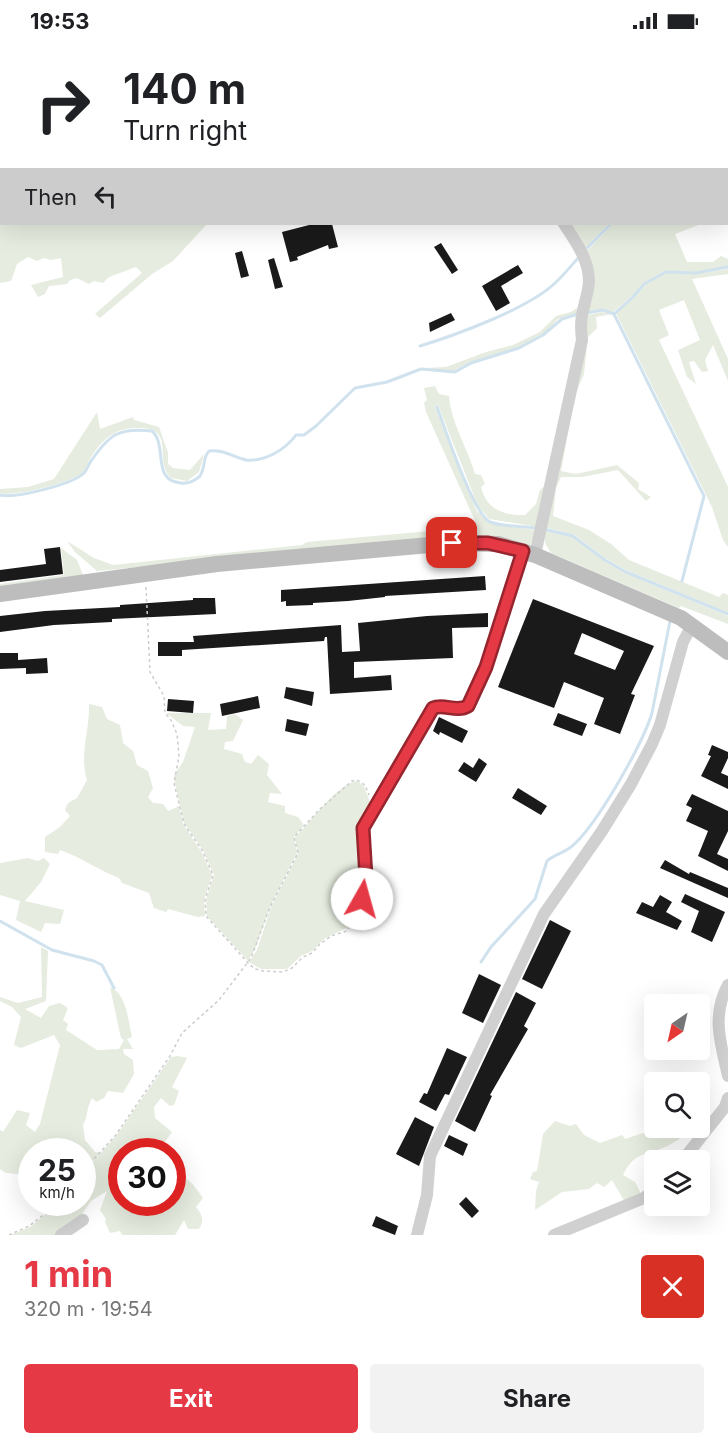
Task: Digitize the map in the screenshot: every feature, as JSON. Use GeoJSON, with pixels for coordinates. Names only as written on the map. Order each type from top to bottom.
{"type":"FeatureCollection","features":[{"type":"Feature","properties":{"kind":"main road"},"geometry":{"type":"LineString","coordinates":[[0,594],[217,564],[452,543],[488,543],[529,553],[641,599],[692,624],[728,652]]}},
{"type":"Feature","properties":{"kind":"street"},"geometry":{"type":"LineString","coordinates":[[362,899],[366,878],[363,828],[433,708],[440,706],[459,710],[468,706],[486,667],[529,553],[582,340],[581,313],[589,282],[587,265],[565,225]]}},
{"type":"Feature","properties":{"kind":"street"},"geometry":{"type":"LineString","coordinates":[[417,1235],[427,1195],[430,1156],[544,914],[602,831],[652,744],[660,725],[683,642],[692,624]]}},
{"type":"Feature","properties":{"kind":"street"},"geometry":{"type":"LineString","coordinates":[[728,985],[718,1014],[718,1031],[728,1076]]}},
{"type":"Feature","properties":{"kind":"street"},"geometry":{"type":"LineString","coordinates":[[691,1150],[725,1107],[728,1098]]}},
{"type":"Feature","properties":{"kind":"street"},"geometry":{"type":"LineString","coordinates":[[554,1235],[644,1198]]}},
{"type":"Feature","properties":{"kind":"street"},"geometry":{"type":"LineString","coordinates":[[62,1235],[83,1220]]}},
{"type":"Feature","properties":{"kind":"path"},"geometry":{"type":"LineString","coordinates":[[145,574],[150,672],[164,696],[165,713],[177,734],[179,756],[174,783],[184,824],[202,850],[213,875],[205,900],[206,916],[248,963],[263,971],[283,972],[292,968],[331,936],[350,928],[362,899]]}},
{"type":"Feature","properties":{"kind":"path"},"geometry":{"type":"LineString","coordinates":[[96,1157],[115,1136],[170,1056],[182,1033],[219,1000],[248,963],[256,950],[270,907],[298,853],[294,837],[320,809],[352,781],[357,780],[365,785],[374,809]]}},
{"type":"Feature","properties":{"kind":"path"},"geometry":{"type":"LineString","coordinates":[[9,1235],[29,1226],[42,1216]]}},
{"type":"Feature","properties":{"kind":"shaded area"},"geometry":{"type":"Polygon","coordinates":[[[0,225],[206,225],[173,261],[152,274],[100,318],[95,314],[142,273],[136,267],[109,277],[103,283],[94,281],[89,284],[77,278],[70,280],[67,284],[49,286],[45,294],[38,297],[31,285],[63,277],[61,258],[51,260],[44,258],[37,261],[28,257],[17,264],[11,281],[0,283],[0,225]]]}},
{"type":"Feature","properties":{"kind":"shaded area"},"geometry":{"type":"Polygon","coordinates":[[[567,225],[608,225],[582,251],[567,225]]]}},
{"type":"Feature","properties":{"kind":"shaded area"},"geometry":{"type":"Polygon","coordinates":[[[612,225],[698,225],[675,234],[687,262],[713,262],[721,256],[728,259],[728,266],[696,272],[665,271],[643,283],[613,312],[603,309],[584,312],[585,253],[612,225]]]}},
{"type":"Feature","properties":{"kind":"shaded area"},"geometry":{"type":"Polygon","coordinates":[[[728,269],[728,274],[692,279],[728,359],[728,381],[713,345],[705,360],[708,371],[702,372],[694,361],[689,362],[696,384],[687,377],[678,350],[700,340],[684,300],[659,310],[669,335],[659,340],[728,487],[728,547],[723,540],[712,507],[616,313],[645,285],[666,273],[696,274],[728,269]]]}},
{"type":"Feature","properties":{"kind":"shaded area"},"geometry":{"type":"Polygon","coordinates":[[[580,306],[579,313],[558,319],[548,330],[518,348],[470,362],[450,373],[425,368],[446,367],[513,345],[540,332],[556,316],[571,312],[580,306]]]}},
{"type":"Feature","properties":{"kind":"shaded area"},"geometry":{"type":"Polygon","coordinates":[[[602,312],[612,314],[596,317],[597,328],[588,337],[584,374],[575,395],[561,471],[576,474],[617,465],[639,483],[638,489],[651,497],[646,501],[618,470],[582,477],[561,477],[556,488],[553,516],[589,530],[611,544],[629,560],[719,597],[723,593],[728,595],[728,613],[626,570],[605,558],[575,535],[544,527],[587,315],[602,312]]]}},
{"type":"Feature","properties":{"kind":"shaded area"},"geometry":{"type":"Polygon","coordinates":[[[435,386],[439,394],[449,396],[456,426],[475,474],[481,475],[485,484],[481,487],[483,495],[492,506],[510,514],[525,515],[536,504],[540,490],[547,484],[538,527],[489,519],[478,506],[438,405],[435,406],[477,511],[492,524],[537,530],[530,545],[310,551],[97,571],[75,552],[67,541],[94,558],[113,565],[302,545],[307,542],[475,527],[476,523],[426,412],[424,403],[427,400],[424,388],[435,386]]]}},
{"type":"Feature","properties":{"kind":"shaded area"},"geometry":{"type":"Polygon","coordinates":[[[97,412],[100,429],[133,417],[134,420],[159,427],[168,453],[168,464],[173,468],[190,470],[204,454],[199,472],[187,481],[171,478],[164,466],[160,436],[147,428],[129,428],[108,437],[88,462],[84,472],[74,478],[29,491],[0,493],[0,489],[28,487],[54,479],[97,412]]]}},
{"type":"Feature","properties":{"kind":"shaded area"},"geometry":{"type":"Polygon","coordinates":[[[544,530],[574,537],[606,562],[625,573],[728,616],[728,624],[681,606],[679,608],[551,553],[545,543],[544,530]]]}},
{"type":"Feature","properties":{"kind":"shaded area"},"geometry":{"type":"Polygon","coordinates":[[[61,548],[77,560],[83,575],[0,588],[0,584],[64,575],[61,548]]]}},
{"type":"Feature","properties":{"kind":"shaded area"},"geometry":{"type":"Polygon","coordinates":[[[89,704],[102,707],[107,719],[120,725],[123,743],[133,751],[137,765],[148,771],[153,788],[148,797],[153,803],[163,804],[168,811],[179,806],[183,824],[201,851],[212,875],[204,900],[205,916],[198,917],[168,909],[166,912],[154,908],[149,893],[122,883],[119,878],[68,853],[60,850],[58,854],[45,852],[45,837],[60,827],[70,816],[65,810],[66,807],[77,798],[87,780],[84,751],[89,704]]]}},
{"type":"Feature","properties":{"kind":"shaded area"},"geometry":{"type":"Polygon","coordinates":[[[166,713],[211,713],[208,730],[226,729],[227,716],[235,714],[243,720],[233,741],[225,742],[224,749],[242,754],[245,762],[251,764],[258,755],[269,764],[267,775],[282,794],[270,793],[268,802],[285,806],[285,813],[298,817],[304,825],[294,837],[297,853],[270,907],[255,949],[248,961],[207,916],[206,900],[214,875],[203,850],[184,823],[174,775],[183,762],[195,727],[183,726],[166,713]]]}},
{"type":"Feature","properties":{"kind":"shaded area"},"geometry":{"type":"Polygon","coordinates":[[[357,781],[364,786],[372,808],[360,899],[350,926],[324,939],[287,969],[261,969],[249,962],[257,950],[271,907],[298,854],[295,837],[333,796],[357,781]]]}},
{"type":"Feature","properties":{"kind":"shaded area"},"geometry":{"type":"Polygon","coordinates":[[[28,858],[38,861],[44,858],[50,864],[41,882],[25,901],[64,910],[60,924],[45,923],[41,932],[16,920],[20,901],[0,895],[0,863],[28,858]]]}},
{"type":"Feature","properties":{"kind":"shaded area"},"geometry":{"type":"Polygon","coordinates":[[[41,947],[48,951],[46,1001],[25,1009],[41,1018],[49,1006],[60,1003],[68,1008],[63,1020],[68,1024],[66,1030],[97,1050],[119,1049],[124,1040],[121,1038],[110,987],[116,991],[126,1009],[132,1037],[127,1039],[133,1049],[123,1049],[124,1054],[133,1060],[134,1074],[123,1093],[108,1091],[104,1098],[96,1102],[92,1098],[83,1125],[85,1138],[18,1138],[18,1174],[6,1173],[0,1169],[0,1130],[3,1132],[17,1110],[30,1113],[26,1125],[35,1132],[40,1124],[60,1045],[54,1035],[21,1048],[14,1045],[21,1017],[12,1007],[0,1001],[0,997],[18,1003],[42,997],[41,947]]]}},
{"type":"Feature","properties":{"kind":"shaded area"},"geometry":{"type":"Polygon","coordinates":[[[171,1057],[187,1058],[172,1087],[179,1091],[174,1105],[170,1106],[161,1098],[154,1107],[155,1118],[172,1132],[168,1138],[114,1138],[116,1136],[171,1057]]]}},
{"type":"Feature","properties":{"kind":"shaded area"},"geometry":{"type":"Polygon","coordinates":[[[555,1121],[570,1126],[576,1124],[584,1135],[600,1143],[622,1135],[625,1139],[644,1133],[644,1138],[680,1138],[662,1148],[644,1150],[644,1154],[632,1161],[623,1175],[635,1182],[641,1194],[625,1202],[612,1180],[604,1187],[597,1183],[589,1189],[562,1192],[535,1210],[539,1182],[530,1179],[533,1172],[537,1171],[543,1134],[555,1121]]]}},
{"type":"Feature","properties":{"kind":"shaded area"},"geometry":{"type":"Polygon","coordinates":[[[108,1145],[108,1216],[186,1216],[186,1179],[203,1198],[196,1207],[202,1218],[199,1229],[188,1229],[184,1220],[175,1235],[122,1235],[120,1231],[110,1233],[106,1219],[100,1210],[107,1191],[96,1198],[96,1158],[108,1145]]]}},
{"type":"Feature","properties":{"kind":"shaded area"},"geometry":{"type":"Polygon","coordinates":[[[43,1216],[81,1216],[58,1235],[10,1235],[30,1227],[43,1216]]]}},
{"type":"Feature","properties":{"kind":"building"},"geometry":{"type":"Polygon","coordinates":[[[309,225],[332,225],[338,247],[329,249],[328,245],[290,262],[282,232],[309,225]]]}},
{"type":"Feature","properties":{"kind":"building"},"geometry":{"type":"Polygon","coordinates":[[[441,243],[458,270],[452,274],[434,247],[441,243]]]}},
{"type":"Feature","properties":{"kind":"building"},"geometry":{"type":"Polygon","coordinates":[[[242,251],[249,276],[241,278],[235,253],[242,251]]]}},
{"type":"Feature","properties":{"kind":"building"},"geometry":{"type":"Polygon","coordinates":[[[274,258],[283,287],[275,289],[268,260],[274,258]]]}},
{"type":"Feature","properties":{"kind":"building"},"geometry":{"type":"Polygon","coordinates":[[[518,265],[523,273],[501,286],[510,303],[496,311],[482,286],[518,265]]]}},
{"type":"Feature","properties":{"kind":"building"},"geometry":{"type":"Polygon","coordinates":[[[451,313],[455,320],[430,332],[429,323],[451,313]]]}},
{"type":"Feature","properties":{"kind":"building"},"geometry":{"type":"Polygon","coordinates":[[[60,547],[63,574],[0,582],[0,570],[46,564],[44,549],[60,547]]]}},
{"type":"Feature","properties":{"kind":"building"},"geometry":{"type":"Polygon","coordinates":[[[485,576],[486,590],[385,596],[313,603],[313,605],[286,606],[286,601],[281,602],[281,590],[485,576]]]}},
{"type":"Feature","properties":{"kind":"building"},"geometry":{"type":"Polygon","coordinates":[[[193,598],[215,598],[216,614],[112,619],[112,622],[54,625],[0,632],[0,616],[120,607],[120,605],[193,600],[193,598]]]}},
{"type":"Feature","properties":{"kind":"building"},"geometry":{"type":"Polygon","coordinates":[[[533,599],[654,646],[631,694],[635,695],[620,734],[594,724],[604,698],[564,682],[554,708],[498,687],[533,599]],[[582,633],[574,654],[615,670],[624,651],[582,633]]]}},
{"type":"Feature","properties":{"kind":"building"},"geometry":{"type":"Polygon","coordinates":[[[488,613],[488,627],[452,628],[453,658],[354,662],[354,678],[391,675],[392,690],[330,694],[327,637],[324,641],[182,650],[182,656],[158,656],[158,642],[194,642],[193,636],[341,625],[342,652],[360,651],[358,623],[488,613]]]}},
{"type":"Feature","properties":{"kind":"building"},"geometry":{"type":"Polygon","coordinates":[[[0,653],[18,653],[18,660],[47,658],[48,673],[26,674],[26,668],[0,669],[0,653]]]}},
{"type":"Feature","properties":{"kind":"building"},"geometry":{"type":"Polygon","coordinates":[[[286,687],[314,692],[312,706],[284,698],[286,687]]]}},
{"type":"Feature","properties":{"kind":"building"},"geometry":{"type":"Polygon","coordinates":[[[258,696],[260,708],[222,716],[220,704],[258,696]]]}},
{"type":"Feature","properties":{"kind":"building"},"geometry":{"type":"Polygon","coordinates":[[[168,699],[194,701],[193,713],[167,711],[168,699]]]}},
{"type":"Feature","properties":{"kind":"building"},"geometry":{"type":"Polygon","coordinates":[[[558,713],[587,724],[582,736],[553,725],[558,713]]]}},
{"type":"Feature","properties":{"kind":"building"},"geometry":{"type":"Polygon","coordinates":[[[439,717],[468,731],[462,743],[433,731],[439,717]]]}},
{"type":"Feature","properties":{"kind":"building"},"geometry":{"type":"Polygon","coordinates":[[[287,719],[309,724],[306,736],[285,731],[287,719]]]}},
{"type":"Feature","properties":{"kind":"building"},"geometry":{"type":"Polygon","coordinates":[[[712,745],[728,752],[728,758],[721,773],[728,776],[728,789],[701,776],[711,756],[708,755],[712,745]]]}},
{"type":"Feature","properties":{"kind":"building"},"geometry":{"type":"Polygon","coordinates":[[[479,758],[487,764],[476,782],[458,771],[464,762],[473,768],[479,758]]]}},
{"type":"Feature","properties":{"kind":"building"},"geometry":{"type":"Polygon","coordinates":[[[518,788],[547,806],[541,815],[512,798],[518,788]]]}},
{"type":"Feature","properties":{"kind":"building"},"geometry":{"type":"Polygon","coordinates":[[[692,794],[728,811],[728,831],[717,854],[728,859],[728,871],[698,856],[708,831],[686,821],[692,808],[686,805],[692,794]]]}},
{"type":"Feature","properties":{"kind":"building"},"geometry":{"type":"Polygon","coordinates":[[[665,860],[689,874],[690,872],[728,888],[728,898],[660,868],[665,860]]]}},
{"type":"Feature","properties":{"kind":"building"},"geometry":{"type":"Polygon","coordinates":[[[685,894],[725,912],[712,942],[691,932],[699,911],[681,902],[685,894]]]}},
{"type":"Feature","properties":{"kind":"building"},"geometry":{"type":"Polygon","coordinates":[[[660,895],[672,902],[666,912],[682,921],[677,930],[636,913],[642,902],[653,907],[660,895]]]}},
{"type":"Feature","properties":{"kind":"building"},"geometry":{"type":"Polygon","coordinates":[[[550,920],[571,931],[542,989],[522,979],[550,920]]]}},
{"type":"Feature","properties":{"kind":"building"},"geometry":{"type":"Polygon","coordinates":[[[479,974],[501,985],[483,1023],[462,1013],[479,974]]]}},
{"type":"Feature","properties":{"kind":"building"},"geometry":{"type":"Polygon","coordinates":[[[516,992],[536,1003],[524,1026],[528,1029],[490,1095],[492,1096],[475,1132],[455,1121],[516,992]]]}},
{"type":"Feature","properties":{"kind":"building"},"geometry":{"type":"Polygon","coordinates":[[[447,1048],[467,1057],[449,1095],[445,1094],[436,1111],[419,1102],[424,1093],[427,1094],[447,1048]]]}},
{"type":"Feature","properties":{"kind":"building"},"geometry":{"type":"Polygon","coordinates":[[[415,1117],[434,1127],[419,1166],[396,1154],[415,1117]]]}},
{"type":"Feature","properties":{"kind":"building"},"geometry":{"type":"Polygon","coordinates":[[[449,1135],[468,1144],[463,1156],[444,1146],[449,1135]]]}},
{"type":"Feature","properties":{"kind":"building"},"geometry":{"type":"Polygon","coordinates":[[[466,1197],[479,1211],[472,1218],[459,1204],[466,1197]]]}},
{"type":"Feature","properties":{"kind":"building"},"geometry":{"type":"Polygon","coordinates":[[[376,1216],[398,1226],[395,1235],[372,1226],[376,1216]]]}},
{"type":"Feature","properties":{"kind":"waterway"},"geometry":{"type":"LineString","coordinates":[[585,250],[610,225]]}},
{"type":"Feature","properties":{"kind":"waterway"},"geometry":{"type":"LineString","coordinates":[[420,346],[471,328],[527,303],[554,284],[579,257]]}},
{"type":"Feature","properties":{"kind":"waterway"},"geometry":{"type":"LineString","coordinates":[[586,313],[603,310],[614,314],[644,284],[666,272],[696,273],[728,267]]}},
{"type":"Feature","properties":{"kind":"waterway"},"geometry":{"type":"LineString","coordinates":[[0,495],[30,493],[68,482],[85,472],[97,452],[109,439],[131,430],[152,431],[157,437],[166,476],[172,481],[188,483],[199,477],[203,471],[205,457],[209,451],[223,452],[246,460],[268,457],[281,450],[296,435],[304,435],[316,426],[355,388],[387,382],[421,369],[455,372],[471,363],[519,348],[543,335],[562,319],[578,314]]}},
{"type":"Feature","properties":{"kind":"waterway"},"geometry":{"type":"LineString","coordinates":[[614,314],[704,496],[682,581]]}},
{"type":"Feature","properties":{"kind":"waterway"},"geometry":{"type":"LineString","coordinates":[[437,407],[468,488],[483,516],[495,524],[537,528]]}},
{"type":"Feature","properties":{"kind":"waterway"},"geometry":{"type":"LineString","coordinates":[[544,529],[573,536],[605,560],[626,572],[728,614]]}},
{"type":"Feature","properties":{"kind":"waterway"},"geometry":{"type":"LineString","coordinates":[[481,962],[491,947],[535,899],[547,861],[571,847],[581,837],[605,804],[629,764],[652,713],[670,621]]}},
{"type":"Feature","properties":{"kind":"waterway"},"geometry":{"type":"LineString","coordinates":[[0,921],[52,950],[102,965],[114,988]]}},
{"type":"Feature","properties":{"kind":"route"},"geometry":{"type":"LineString","coordinates":[[362,899],[366,878],[363,828],[433,708],[440,706],[459,710],[468,706],[486,667],[523,551],[498,544],[452,543]]}}]}
